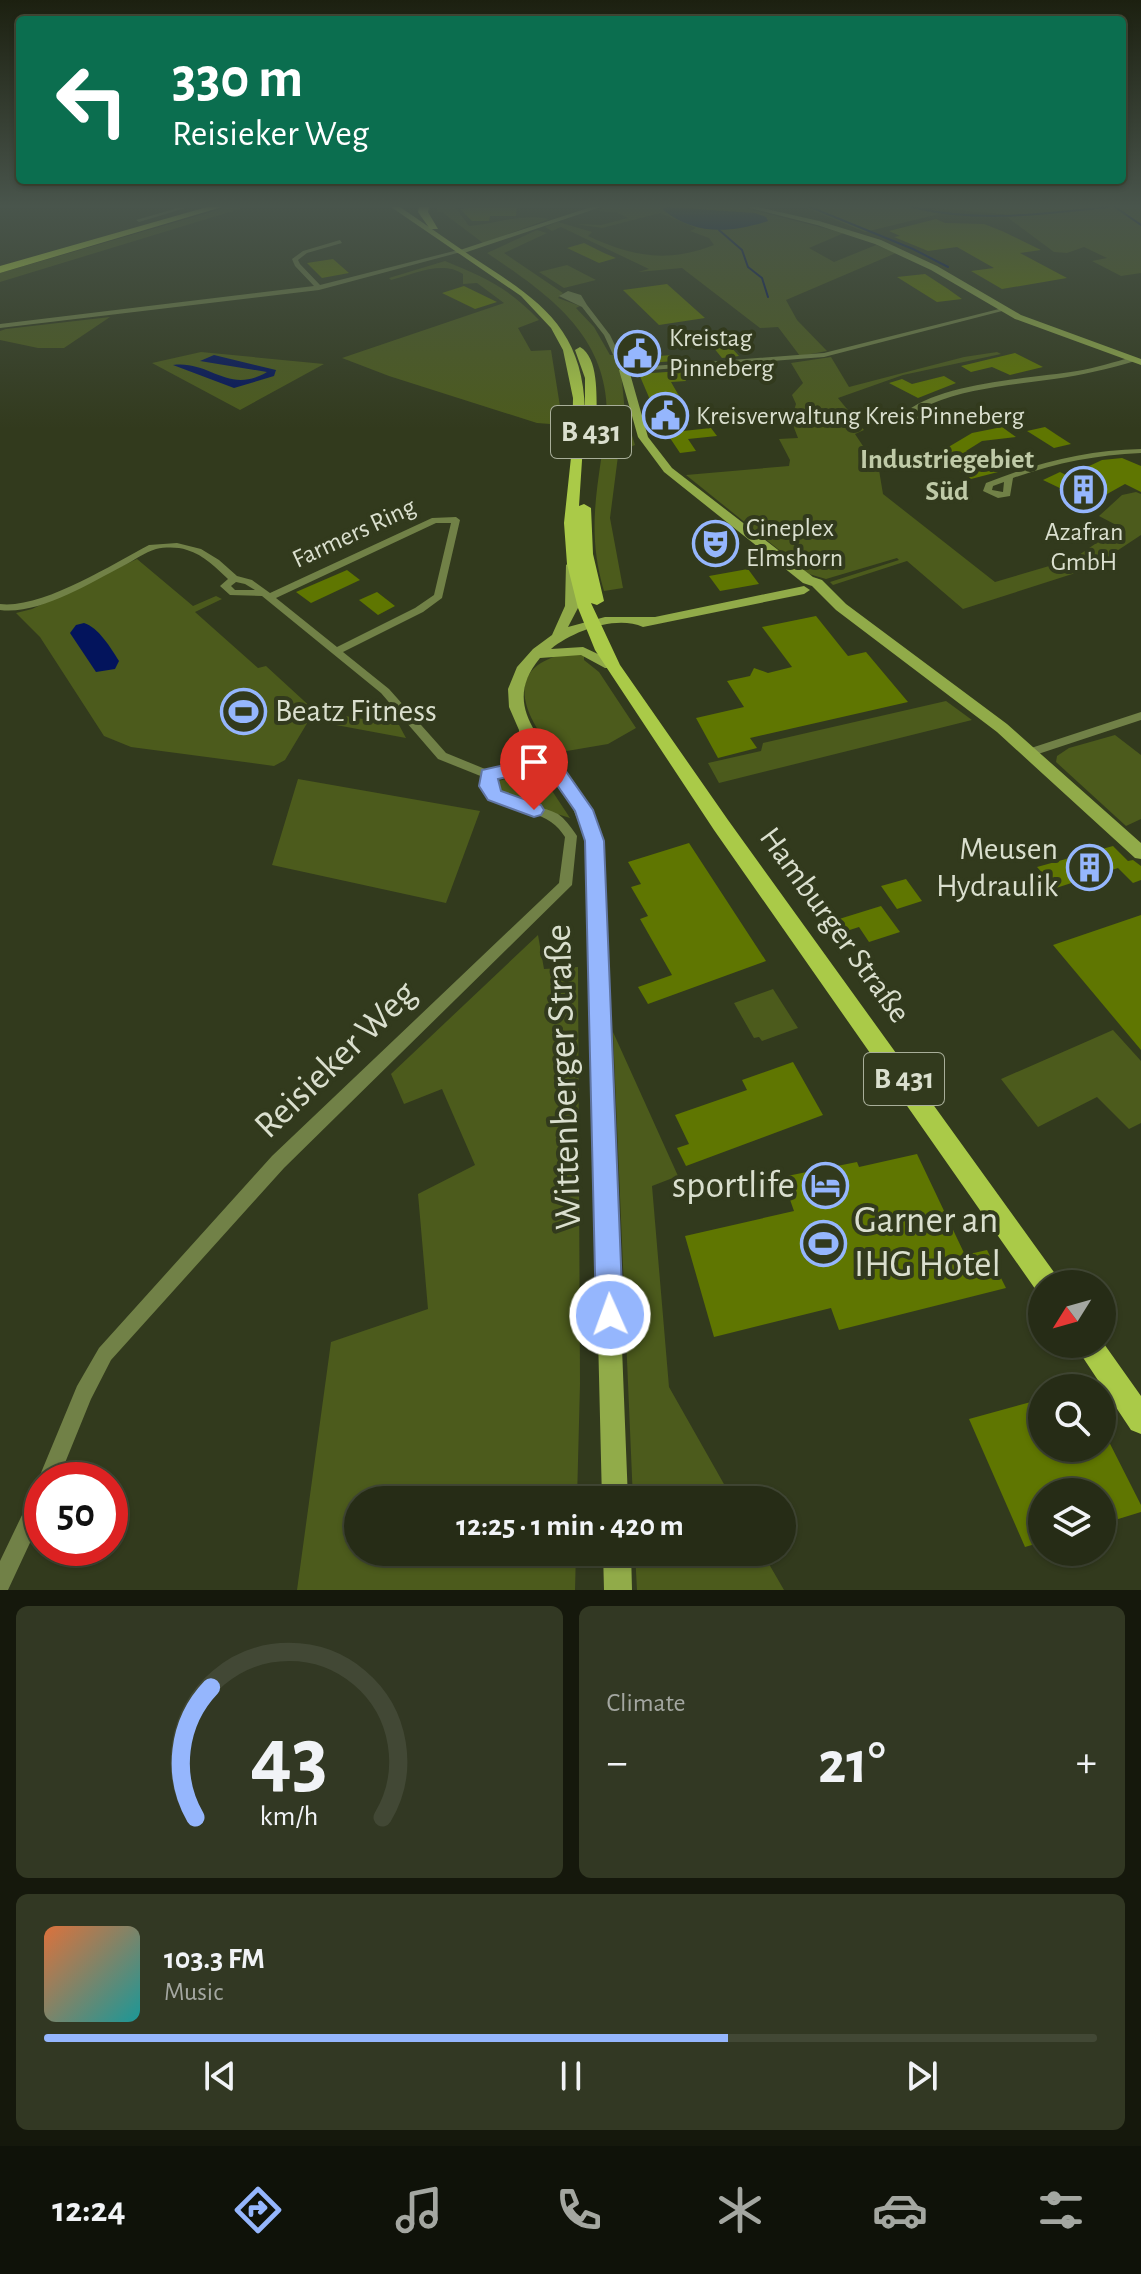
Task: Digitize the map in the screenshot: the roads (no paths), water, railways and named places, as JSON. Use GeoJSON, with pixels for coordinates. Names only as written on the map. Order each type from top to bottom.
{"type":"FeatureCollection","features":[{"type":"Feature","properties":{"kind":"main road","name":"B 431"},"geometry":{"type":"LineString","coordinates":[[504,281],[534,304],[555,326],[575,369],[581,439],[571,524],[573,556],[601,628]]}},
{"type":"Feature","properties":{"kind":"main road","name":"B 431"},"geometry":{"type":"LineString","coordinates":[[514,281],[554,313],[577,344],[590,378],[591,439],[583,527],[601,628]]}},
{"type":"Feature","properties":{"kind":"main road","name":"Hamburger Straße"},"geometry":{"type":"LineString","coordinates":[[601,628],[610,665],[1037,1270]]}},
{"type":"Feature","properties":{"kind":"main road","name":"Hamburger Straße"},"geometry":{"type":"LineString","coordinates":[[601,628],[622,664],[625,683]]}},
{"type":"Feature","properties":{"kind":"main road"},"geometry":{"type":"LineString","coordinates":[[1098,1358],[1141,1420]]}},
{"type":"Feature","properties":{"kind":"street"},"geometry":{"type":"LineString","coordinates":[[312,281],[319,288]]}},
{"type":"Feature","properties":{"kind":"street"},"geometry":{"type":"LineString","coordinates":[[0,326],[358,281]]}},
{"type":"Feature","properties":{"kind":"street"},"geometry":{"type":"LineString","coordinates":[[956,281],[1033,324],[1137,360]]}},
{"type":"Feature","properties":{"kind":"street"},"geometry":{"type":"LineString","coordinates":[[584,306],[607,335],[624,370],[639,429],[655,455],[674,476],[781,559],[807,586],[841,607],[999,726],[1141,853]]}},
{"type":"Feature","properties":{"kind":"street"},"geometry":{"type":"LineString","coordinates":[[624,370],[824,355],[1003,310]]}},
{"type":"Feature","properties":{"kind":"street"},"geometry":{"type":"LineString","coordinates":[[927,404],[969,390],[1088,372],[1137,360]]}},
{"type":"Feature","properties":{"kind":"street"},"geometry":{"type":"LineString","coordinates":[[1009,476],[1073,456],[1141,451]]}},
{"type":"Feature","properties":{"kind":"street","name":"Farmers Ring"},"geometry":{"type":"LineString","coordinates":[[267,595],[435,520],[456,520],[439,596],[419,610],[336,651]]}},
{"type":"Feature","properties":{"kind":"street"},"geometry":{"type":"LineString","coordinates":[[4,608],[32,607],[152,547],[168,544],[195,548],[234,579],[248,580],[385,691],[442,756],[472,771],[489,775],[550,761]]}},
{"type":"Feature","properties":{"kind":"street"},"geometry":{"type":"LineString","coordinates":[[521,676],[529,660],[558,635],[572,606],[573,556]]}},
{"type":"Feature","properties":{"kind":"street"},"geometry":{"type":"LineString","coordinates":[[558,635],[652,620],[807,586]]}},
{"type":"Feature","properties":{"kind":"street"},"geometry":{"type":"LineString","coordinates":[[521,676],[542,654],[601,628]]}},
{"type":"Feature","properties":{"kind":"street"},"geometry":{"type":"LineString","coordinates":[[542,654],[583,651],[610,665]]}},
{"type":"Feature","properties":{"kind":"street","name":"Wittenberger Straße"},"geometry":{"type":"LineString","coordinates":[[521,676],[514,702],[525,732],[550,761],[583,810],[595,849],[615,1486]]}},
{"type":"Feature","properties":{"kind":"street"},"geometry":{"type":"LineString","coordinates":[[1029,753],[1141,716]]}},
{"type":"Feature","properties":{"kind":"street"},"geometry":{"type":"LineString","coordinates":[[509,772],[527,751],[525,732]]}},
{"type":"Feature","properties":{"kind":"street","name":"Reisieker Weg"},"geometry":{"type":"LineString","coordinates":[[55,1462],[84,1393],[105,1354],[278,1162],[565,885],[571,836],[555,818],[494,795],[488,786],[489,775]]}},
{"type":"Feature","properties":{"kind":"street"},"geometry":{"type":"LineString","coordinates":[[0,1584],[24,1533]]}},
{"type":"Feature","properties":{"kind":"street"},"geometry":{"type":"LineString","coordinates":[[617,1566],[618,1590]]}},
{"type":"Feature","properties":{"kind":"waterway"},"geometry":{"type":"LineString","coordinates":[[763,281],[768,297]]}},
{"type":"Feature","properties":{"kind":"place","name":"Kreistag Pinneberg"},"geometry":{"type":"Point","coordinates":[638,353]}},
{"type":"Feature","properties":{"kind":"place","name":"Kreisverwaltung Kreis Pinneberg"},"geometry":{"type":"Point","coordinates":[665,416]}},
{"type":"Feature","properties":{"kind":"place","name":"Azafran GmbH"},"geometry":{"type":"Point","coordinates":[1084,489]}},
{"type":"Feature","properties":{"kind":"place","name":"Cineplex Elmshorn"},"geometry":{"type":"Point","coordinates":[715,543]}},
{"type":"Feature","properties":{"kind":"place","name":"Beatz Fitness"},"geometry":{"type":"Point","coordinates":[244,711]}},
{"type":"Feature","properties":{"kind":"place","name":"Meusen Hydraulik"},"geometry":{"type":"Point","coordinates":[1089,867]}},
{"type":"Feature","properties":{"kind":"place","name":"sportlife"},"geometry":{"type":"Point","coordinates":[826,1186]}},
{"type":"Feature","properties":{"kind":"place","name":"Garner an IHG Hotel"},"geometry":{"type":"Point","coordinates":[823,1243]}},
{"type":"Feature","properties":{"kind":"district","name":"Industriegebiet Süd"},"geometry":{"type":"Point","coordinates":[947,476]}}]}
